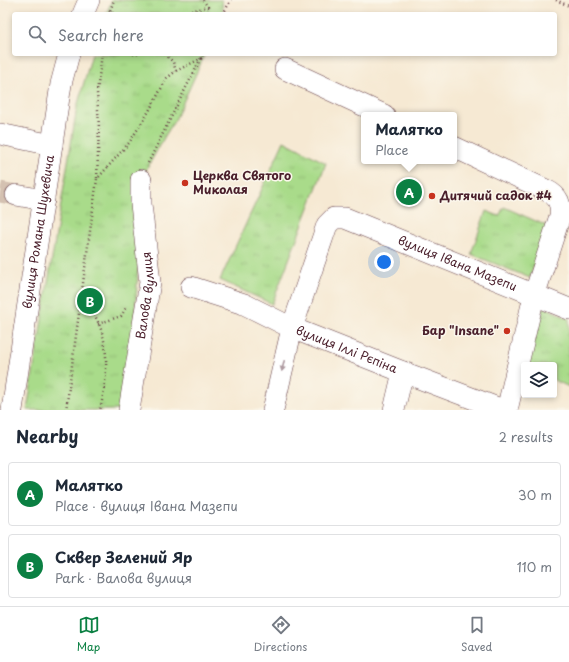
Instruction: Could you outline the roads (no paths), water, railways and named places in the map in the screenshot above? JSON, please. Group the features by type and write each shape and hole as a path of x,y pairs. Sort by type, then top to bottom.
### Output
{"street":[{"path":"84,12 89,0"},
{"name":"вулиця Романа Шухевича","path":"12,410 61,84 68,56"},
{"path":"285,69 378,112"},
{"path":"0,134 52,145"},
{"path":"457,148 548,190 553,193 559,201 560,206 560,216 534,296 506,410"},
{"name":"Валова вулиця","path":"129,410 150,282 141,204 142,180"},
{"path":"16,195 44,200"},
{"name":"вулиця Івана Мазепи","path":"292,328 327,225 334,218 345,218 569,309"},
{"name":"вулиця Іллі Рєпіна","path":"191,286 244,304 292,328 503,410"},
{"path":"273,410 292,328"},
{"path":"394,410 403,372"}],"tunnel":[{"path":"0,192 16,195"}],"place":[{"name":"Церква Святого Миколая","path":"185,183"},
{"name":"Малятко","path":"409,192"},
{"name":"Дитячий садок #4","path":"432,196"},
{"name":"Сквер Зелений Яр","path":"90,301"},
{"name":"Бар \"Insane\"","path":"507,331"}]}
